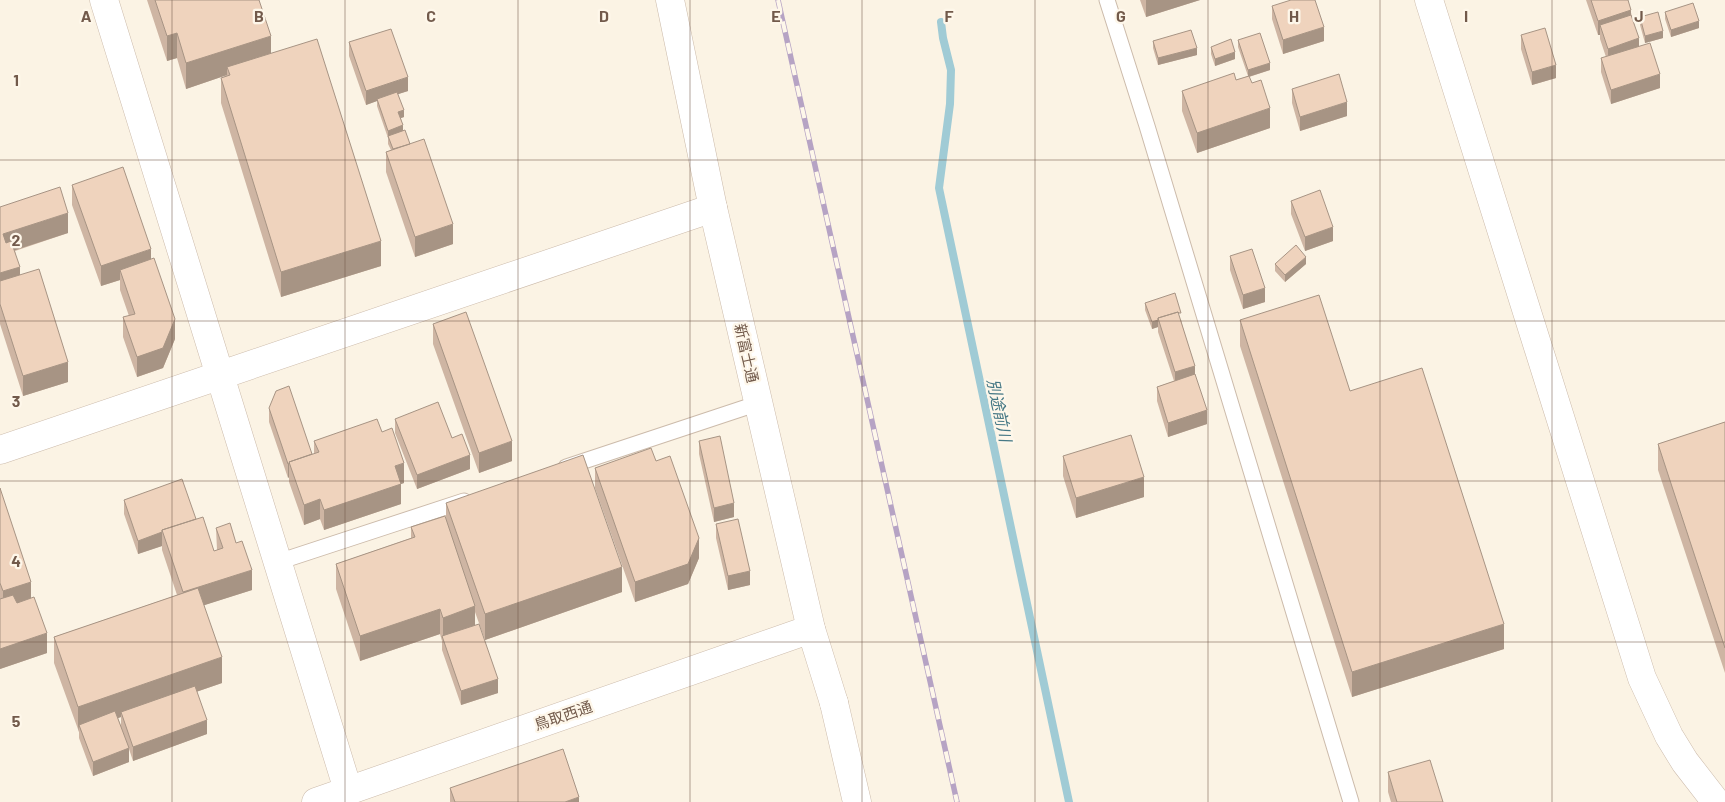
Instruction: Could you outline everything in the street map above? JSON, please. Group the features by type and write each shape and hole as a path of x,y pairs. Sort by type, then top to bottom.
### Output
{"street":[{"path":"104,0 348,790"},
{"name":"新富士通","path":"670,0 713,208 811,629 834,703 857,802"},
{"path":"1429,0 1642,678 1668,736 1685,762 1716,802"},
{"path":"0,450 713,208"},
{"name":"鳥取西通","path":"316,802 811,629"}],"lane":[{"path":"1107,0 1147,126 1351,802"},
{"path":"552,472 759,403"},
{"path":"278,562 476,497"}],"building":[{"path":"155,0 259,0 271,36 186,63 177,33 167,36"},
{"path":"1291,0 1315,0 1324,27 1283,40 1272,6"},
{"path":"1591,0 1628,0 1631,10 1598,21"},
{"path":"1693,3 1699,21 1671,30 1665,12"},
{"path":"1658,12 1663,31 1645,36 1640,17"},
{"path":"1631,15 1639,38 1608,49 1600,25"},
{"path":"1545,28 1556,65 1532,72 1521,35"},
{"path":"391,29 408,77 366,91 349,42"},
{"path":"1191,30 1197,48 1158,58 1153,41"},
{"path":"1260,33 1270,63 1248,70 1238,40"},
{"path":"317,39 381,241 281,272 221,78 230,75 227,67"},
{"path":"1231,39 1235,52 1215,59 1211,47"},
{"path":"1650,43 1660,74 1611,90 1601,58"},
{"path":"1234,73 1236,80 1249,76 1252,83 1261,80 1270,108 1197,133 1182,91"},
{"path":"1339,74 1347,102 1300,117 1292,89"},
{"path":"397,92 404,110 398,112 403,125 388,131 377,99"},
{"path":"405,130 410,144 393,149 388,136"},
{"path":"424,139 453,224 415,237 386,152"},
{"path":"123,167 151,249 101,266 72,185"},
{"path":"60,187 68,213 3,234 6,243 11,241 20,267 0,273 0,207"},
{"path":"1320,190 1333,227 1305,237 1291,201"},
{"path":"1296,245 1306,257 1285,275 1275,264"},
{"path":"1252,249 1265,288 1243,295 1230,256"},
{"path":"154,258 175,319 163,348 137,357 123,317 135,314 120,270"},
{"path":"39,269 68,362 23,376 0,304 0,281"},
{"path":"1175,293 1181,313 1178,312 1158,318 1158,320 1152,322 1145,303"},
{"path":"1319,295 1350,391 1422,368 1504,624 1352,672 1240,320"},
{"path":"466,312 512,441 479,453 433,324"},
{"path":"1178,312 1195,366 1175,372 1158,318"},
{"path":"1195,374 1207,410 1168,423 1157,387"},
{"path":"289,386 312,454 288,464 269,408 276,391"},
{"path":"438,402 452,438 462,434 470,455 417,475 395,419"},
{"path":"377,419 382,432 392,428 404,463 395,466 401,484 324,510 320,499 304,505 289,462 319,452 314,441"},
{"path":"1725,422 1725,648 1658,444"},
{"path":"1131,435 1144,477 1076,498 1063,456"},
{"path":"720,436 734,503 714,508 699,441"},
{"path":"651,448 656,461 670,456 699,538 688,564 635,582 595,468"},
{"path":"583,455 622,567 485,614 446,503"},
{"path":"182,479 196,519 162,530 162,532 138,541 124,500"},
{"path":"0,488 31,582 3,591 0,583"},
{"path":"445,516 475,606 443,618 440,609 360,636 336,564 415,537 411,527"},
{"path":"203,517 214,551 223,548 216,528 230,523 236,543 242,541 252,570 183,592 162,530"},
{"path":"738,519 750,571 728,576 716,524"},
{"path":"198,588 222,657 78,707 54,637"},
{"path":"13,595 17,603 34,597 47,633 0,649 0,599"},
{"path":"479,624 498,679 461,691 442,636"},
{"path":"195,686 207,720 133,747 121,712"},
{"path":"115,711 129,748 93,762 79,725"},
{"path":"563,749 579,797 565,802 455,802 450,788"},
{"path":"1430,760 1443,802 1397,802 1388,772"}],"waterway":[{"name":"別途前川","path":"941,22 951,70 950,104 939,188 1069,802"}],"railway":[{"path":"778,0 957,802"}]}
